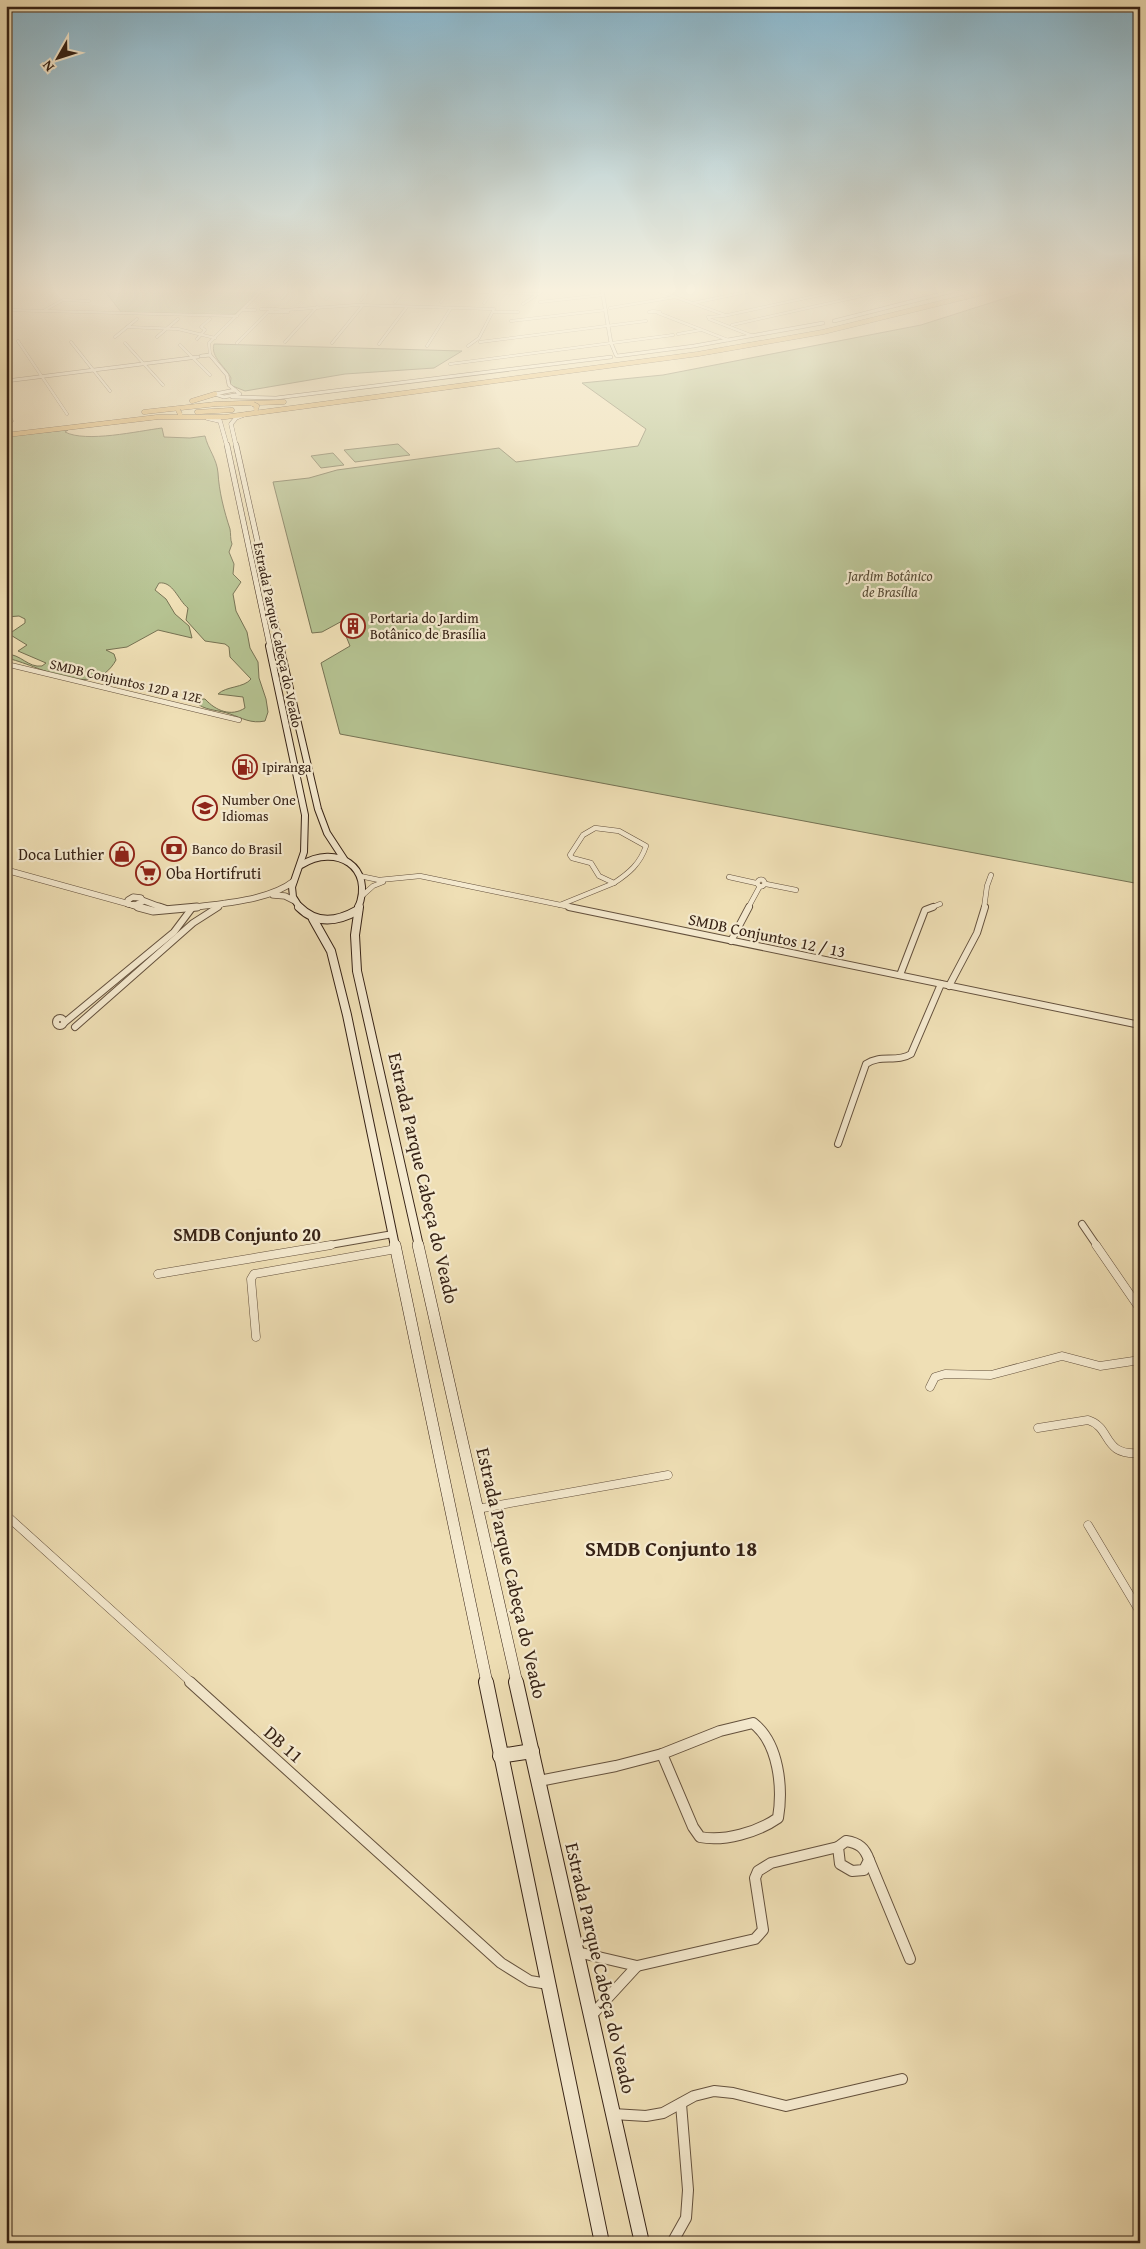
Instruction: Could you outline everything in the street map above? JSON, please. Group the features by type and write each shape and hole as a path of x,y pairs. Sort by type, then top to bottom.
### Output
{"highway":[{"path":"140,412 217,395 220,402 216,404"},
{"path":"243,403 284,402 342,395"},
{"path":"8,429 156,413 304,401 347,395"},
{"path":"6,435 173,413 267,407 383,395"},
{"path":"18,433 158,417 207,418 246,414 387,395"},
{"path":"8,429 216,404 230,399 255,407 246,414"},
{"path":"184,407 179,412 187,417"}],"main road":[{"name":"Estrada Parque Cabeça do Veado","path":"246,414 236,418 231,424 318,809 328,834 344,859"},
{"name":"Estrada Parque Cabeça do Veado","path":"207,418 220,421 222,424 238,496 304,815 306,841 300,865"},
{"path":"238,496 248,495"},
{"path":"313,919 333,921 342,919 358,910 363,895 360,876 344,859 321,856 300,865 292,889 295,901 313,919 324,937 336,967 431,1410 500,1756 602,2243"},
{"name":"Estrada Parque Cabeça do Veado","path":"358,910 354,949 357,971 642,2243"},
{"path":"500,1756 532,1751"}],"street":[{"path":"54,395 67,414"},
{"path":"217,395 230,399 276,398 301,395"},
{"path":"230,399 238,395"},
{"path":"242,395 249,398"},
{"path":"6,411 12,421"},
{"name":"SMDB Conjuntos 12D a 12E","path":"6,664 240,720"},
{"path":"560,905 599,892 614,883 641,860 645,853 646,846 636,837 604,828 591,828 570,855 572,858 591,863 599,876 614,883"},
{"path":"6,870 102,897 139,904 142,900 163,908 179,910"},
{"path":"949,986 980,923 984,907 984,891 991,875"},
{"name":"SMDB Conjuntos 12 / 13","path":"360,876 370,879 389,880 420,876 1140,1025"},
{"path":"729,877 758,884"},
{"name":"SMDB Conjuntos 12 / 13","path":"363,895 373,886 389,880"},
{"path":"266,896 282,890 294,881"},
{"path":"731,941 758,884 762,881 766,884 796,890"},
{"path":"130,903 153,912 179,910 266,896 281,895 295,901"},
{"path":"75,1028 193,923 225,902"},
{"path":"900,975 924,910 940,904"},
{"path":"74,1016 58,1019 55,1022 57,1024 64,1023 74,1016 174,932 192,908"},
{"path":"838,1144 866,1064 873,1059 901,1059 911,1054 941,984"},
{"path":"1082,1224 1140,1308"},
{"path":"158,1274 393,1234"},
{"path":"256,1337 251,1279 254,1274 396,1249"},
{"path":"930,1387 935,1377 945,1374 991,1375 1062,1356 1100,1366 1140,1360"},
{"path":"1038,1428 1089,1420 1098,1424 1105,1438 1114,1448 1124,1453 1140,1453"},
{"path":"477,1509 668,1475"},
{"name":"DB 11","path":"6,1514 501,1963 530,1981 548,1984"},
{"path":"1088,1525 1140,1612"},
{"path":"539,1782 613,1768 662,1754 745,1723 759,1726 768,1739 775,1762 780,1802 778,1818 767,1826 712,1839 700,1837 693,1826 662,1754"},
{"path":"577,1952 638,1966 756,1939 763,1930 755,1886 755,1878 758,1871 771,1864 838,1847 846,1841 857,1842 866,1849 910,1959"},
{"path":"838,1847 836,1858 843,1868 853,1873 864,1870 869,1860"},
{"path":"591,2016 638,1966"},
{"path":"613,2114 653,2115 663,2113 694,2096 714,2092 733,2093 786,2106 902,2079"},
{"path":"672,2243 686,2218 688,2190 681,2104"}],"green space":[{"name":"Jardim Botânico de Brasília","path":"599,395 1140,395 1140,884 340,734 321,663 350,646 346,636 362,626 344,620 322,632 312,633 273,482 309,478 337,470 499,448 516,462 638,446 646,429"},
{"path":"162,428 164,437 190,438 205,436 216,463 219,487 232,544 229,552 234,564 233,574 241,582 233,594 236,611 247,632 250,648 258,662 259,678 268,712 265,721 251,721 199,705 198,699 205,699 214,707 224,711 240,711 245,708 243,697 218,694 221,691 244,684 251,679 230,657 229,647 225,644 205,641 186,620 188,608 172,588 164,583 159,583 155,590 166,599 175,614 189,626 192,638 158,630 127,647 106,650 114,654 116,660 106,672 94,678 64,677 6,658 6,654 16,656 37,666 42,666 46,663 18,651 27,645 9,634 25,623 25,619 19,616 6,617 6,436 68,430 65,432 74,435 99,436"},
{"path":"398,444 410,455 355,462 344,450"},
{"path":"333,453 344,465 321,468 311,456"}],"place":[{"name":"Portaria do Jardim Botânico de Brasília","path":"353,626"},
{"name":"Ipiranga","path":"245,767"},
{"name":"Number One Idiomas","path":"205,808"},
{"name":"Banco do Brasil","path":"174,849"},
{"name":"Doca Luthier","path":"122,854"},
{"name":"Oba Hortifruti","path":"148,873"}],"district":[{"name":"SMDB Conjunto 20","path":"247,1235"},
{"name":"SMDB Conjunto 18","path":"671,1549"}]}
